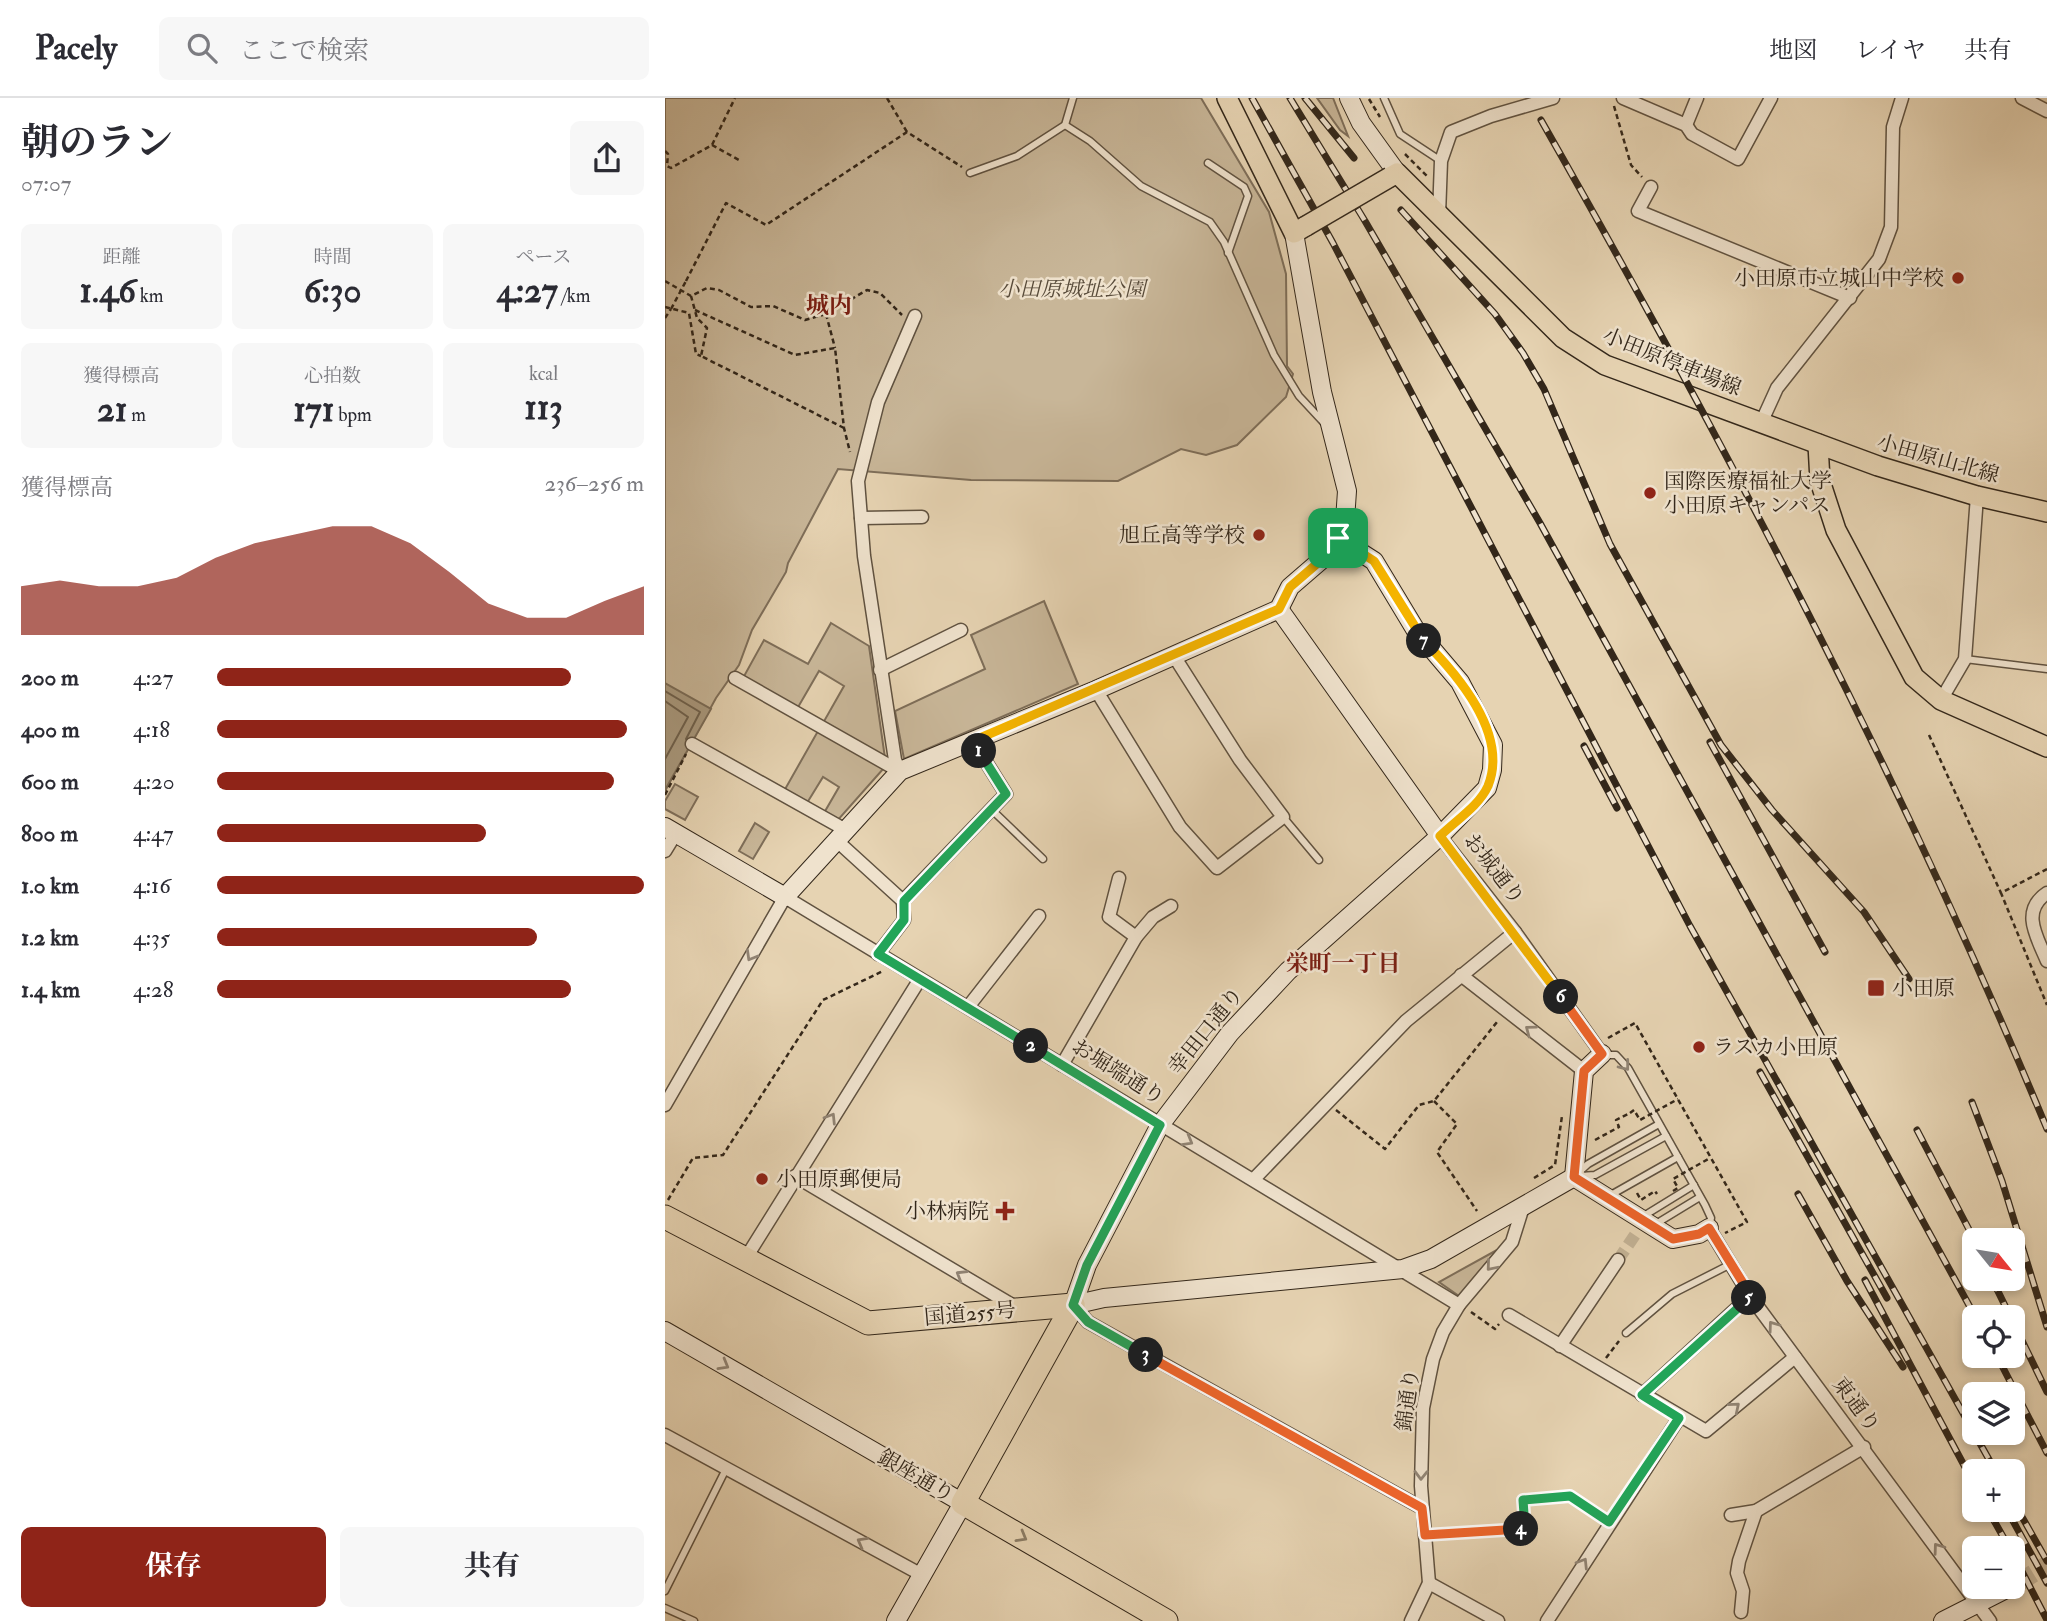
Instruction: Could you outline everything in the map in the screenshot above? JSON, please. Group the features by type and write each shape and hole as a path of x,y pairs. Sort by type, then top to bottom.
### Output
{"highway":[{"name":"国道255号","path":"665,1217 744,1261 867,1323 1073,1305"},
{"path":"963,1503 1073,1305"},
{"name":"銀座通り","path":"963,1503 1166,1621"}],"main road":[{"path":"1227,98 1300,230 1393,175"},
{"name":"小田原停車場線","path":"1393,175 1439,215 1563,338 1605,365 1818,444"},
{"path":"1818,444 1820,481 1836,530 1914,677 1941,700 2047,747"},
{"name":"小田原山北線","path":"1818,444 1977,496 2046,509"}],"street":[{"path":"1349,98 1393,175"},
{"path":"1439,215 1441,161 1451,132 1491,116 1553,98"},
{"path":"1623,98 1686,125 1692,134 1738,159 1771,98"},
{"path":"1686,125 1697,98"},
{"path":"1762,421 1777,388 1879,259 1891,227 1893,127 1902,98"},
{"path":"2022,98 2047,111"},
{"path":"1491,116 1497,101"},
{"path":"1651,187 1638,211 1850,298"},
{"path":"665,1105 785,897 900,771 1096,690 1279,609 1290,587 1334,549 1345,520 1347,491 1331,430 1302,289 1300,230"},
{"path":"900,771 895,760 880,670 858,481 878,402 913,321"},
{"path":"1941,700 1965,659 1977,496"},
{"path":"861,518 922,517"},
{"name":"幸田口通り","path":"1073,1305 1087,1265 1160,1125 1230,1033 1288,971 1440,836 1487,788 1492,771 1493,745 1460,682 1415,629 1374,561 1338,538"},
{"name":"お城通り","path":"1279,609 1440,836 1603,1047"},
{"path":"880,670 961,630"},
{"path":"1096,690 1180,827 1217,869 1283,817 1240,760 1174,656"},
{"path":"735,678 900,771"},
{"path":"878,954 904,920 904,901 1006,794 973,741"},
{"path":"692,744 840,834 904,901"},
{"path":"665,851 670,830"},
{"name":"お堀端通り","path":"670,830 1463,1307"},
{"path":"1119,878 1109,917 1136,937"},
{"path":"2047,893 2032,908 2031,921 2047,961"},
{"path":"1062,1065 1136,937 1153,917 1171,906"},
{"path":"968,1007 1039,916"},
{"path":"1254,1180 1406,1021 1515,932"},
{"path":"1461,975 1584,1071"},
{"path":"744,1261 920,979"},
{"path":"1574,1177 1584,1071 1603,1047"},
{"path":"795,1176 1019,1310"},
{"path":"1574,1177 1673,1239 1716,1231"},
{"path":"1422,1508 1088,1322 1073,1305 1104,1298 1403,1269 1431,1259 1574,1177"},
{"name":"錦通り","path":"1429,1583 1422,1508 1423,1408 1440,1341 1512,1242 1523,1207"},
{"name":"東通り","path":"1716,1231 1731,1264 1751,1296 1864,1447 1974,1613 1990,1621"},
{"path":"1560,1346 1618,1260"},
{"path":"1642,1395 1751,1296"},
{"path":"1509,1315 1706,1432 1795,1357"},
{"name":"銀座通り","path":"665,1331 963,1503"},
{"path":"1548,1621 1609,1522 1679,1418"},
{"path":"665,1436 922,1575"},
{"path":"1731,1516 1756,1511 1864,1447"},
{"path":"896,1621 963,1503"},
{"path":"1739,1616 1743,1591 1737,1573 1756,1511"},
{"path":"1411,1621 1429,1583 1498,1621"},
{"path":"1739,1616 1751,1594"},
{"path":"1943,1621 1974,1613 1994,1599"}],"lane":[{"path":"970,173 1017,156 1065,125 1073,98"},
{"path":"1384,98 1400,134 1441,161"},
{"path":"1065,125 1090,141 1141,186 1210,222 1228,253 1274,355 1299,396 1331,430"},
{"path":"1208,163 1244,187 1248,196 1228,253"},
{"path":"1965,659 2047,669"},
{"path":"991,809 1043,859"},
{"path":"1283,817 1319,860"},
{"path":"1603,1047 1623,1061 1694,1185 1716,1231"},
{"path":"1574,1177 1588,1164 1660,1124"},
{"path":"1574,1177 1595,1175 1666,1136"},
{"path":"1606,1198 1678,1157"},
{"path":"1646,1223 1694,1185"},
{"path":"1646,1223 1700,1197"},
{"path":"1626,1333 1672,1294 1731,1264"},
{"path":"665,1591 726,1469"},
{"path":"665,1608 694,1621"}],"path":[{"path":"665,151 668,154 667,166 671,168 712,145 735,98"},
{"path":"887,98 907,132 970,173"},
{"path":"1614,98 1614,112 1631,165 1651,187"},
{"path":"665,318 726,203 766,225 907,132"},
{"path":"712,145 739,160"},
{"path":"665,281 691,296"},
{"path":"691,296 707,288 719,290 751,307 773,306 805,320 826,314 867,290 880,293 913,321"},
{"path":"691,296 692,308 707,328 701,356"},
{"path":"665,307 689,313 696,354 844,428"},
{"path":"692,308 795,355 835,348"},
{"path":"826,314 835,348 844,428 858,481"},
{"path":"1929,735 2001,893"},
{"path":"665,795 692,744"},
{"path":"665,1206 692,1158 723,1155 823,1000 896,964"},
{"path":"1327,1102 1385,1149 1419,1105 1434,1101 1506,1011"},
{"path":"1603,1047 1635,1023 1747,1222 1716,1231"},
{"path":"1604,1135 1619,1126 1616,1120 1634,1110 1640,1120 1678,1099"},
{"path":"1434,1101 1457,1124 1437,1152 1477,1211"},
{"path":"1534,1178 1555,1165 1563,1113"},
{"path":"1673,1191 1678,1188 1673,1179 1710,1158"},
{"path":"1641,1200 1655,1191"},
{"path":"1463,1307 1495,1329 1509,1315"},
{"path":"1598,1369 1626,1333"},
{"path":"1425,1535 1525,1528 1523,1500 1570,1496 1609,1522"}],"green space":[{"name":"小田原城址公園","path":"665,98 1201,98 1269,212 1286,274 1287,366 1293,374 1286,397 1237,445 1206,455 1181,449 1118,481 971,480 838,469 788,563 786,572 752,630 739,665 716,698 665,791"},
{"path":"1317,98 1333,98 1348,136 1340,130"},
{"path":"1044,601 1078,684 904,759 895,711 985,669 971,635"},
{"path":"831,623 869,646 885,758 823,723 844,686 819,671 797,709 743,678 764,640 808,664"},
{"path":"818,731 884,768 837,821 824,813 839,787 823,777 807,803 784,791"},
{"path":"675,784 698,797 685,820 665,809 665,801"},
{"path":"755,823 769,832 753,859 739,851"},
{"path":"1497,1250 1459,1296 1439,1282"}],"water":[{"path":"665,683 711,709 665,790"}],"tunnel":[{"path":"1618,1260 1637,1232"},
{"path":"2025,1579 2047,1565"}],"railway":[{"path":"1252,98 1333,243 1690,926 1989,1459"},
{"path":"1290,98 1365,221 1540,523 1969,1305"},
{"path":"1305,98 1354,158"},
{"path":"1541,120 1678,367 1810,617 1933,871 1992,999 2047,1129"},
{"path":"1401,210 1495,314 1523,353 1544,389 1610,544 1721,745 1772,810 1864,912 1909,979"},
{"path":"1710,742 1825,952"},
{"path":"1584,746 1617,808"},
{"path":"1760,1072 1887,1298"},
{"path":"1972,1102 2002,1181 2047,1327"},
{"path":"1917,1130 1968,1228"},
{"path":"1798,1194 1847,1281 1903,1367"},
{"path":"1865,1280 1962,1462"},
{"path":"1998,1292 2005,1305"},
{"path":"2025,1347 2047,1392"},
{"path":"2003,1368 2047,1453"},
{"path":"1995,1522 2003,1536"},
{"path":"2014,1522 2047,1583"},
{"path":"2025,1522 2047,1561"},
{"path":"2025,1577 2047,1620"}],"place":[{"name":"小田原市立城山中学校","path":"1958,278"},
{"name":"国際医療福祉大学 小田原キャンパス","path":"1650,493"},
{"name":"旭丘高等学校","path":"1259,535"},
{"name":"小田原","path":"1876,988"},
{"name":"ラスカ小田原","path":"1699,1047"},
{"name":"小田原郵便局","path":"762,1179"},
{"name":"小林病院","path":"1005,1211"}],"district":[{"name":"城内","path":"829,305"},
{"name":"栄町一丁目","path":"1343,963"}],"route":[{"path":"1338,538 1374,561 1415,629 1460,682 1485,724 1493,745 1492,771 1487,788 1473,806 1440,836 1515,932 1602,1054 1584,1071 1574,1177 1673,1239 1699,1234 1709,1228 1751,1296 1642,1395 1679,1418 1609,1522 1570,1496 1523,1500 1525,1528 1425,1535 1422,1508 1394,1495 1088,1322 1073,1305 1087,1265 1160,1125 878,954 904,920 904,901 1006,794 973,741 1279,609 1290,587 1334,549 1338,538"}]}
